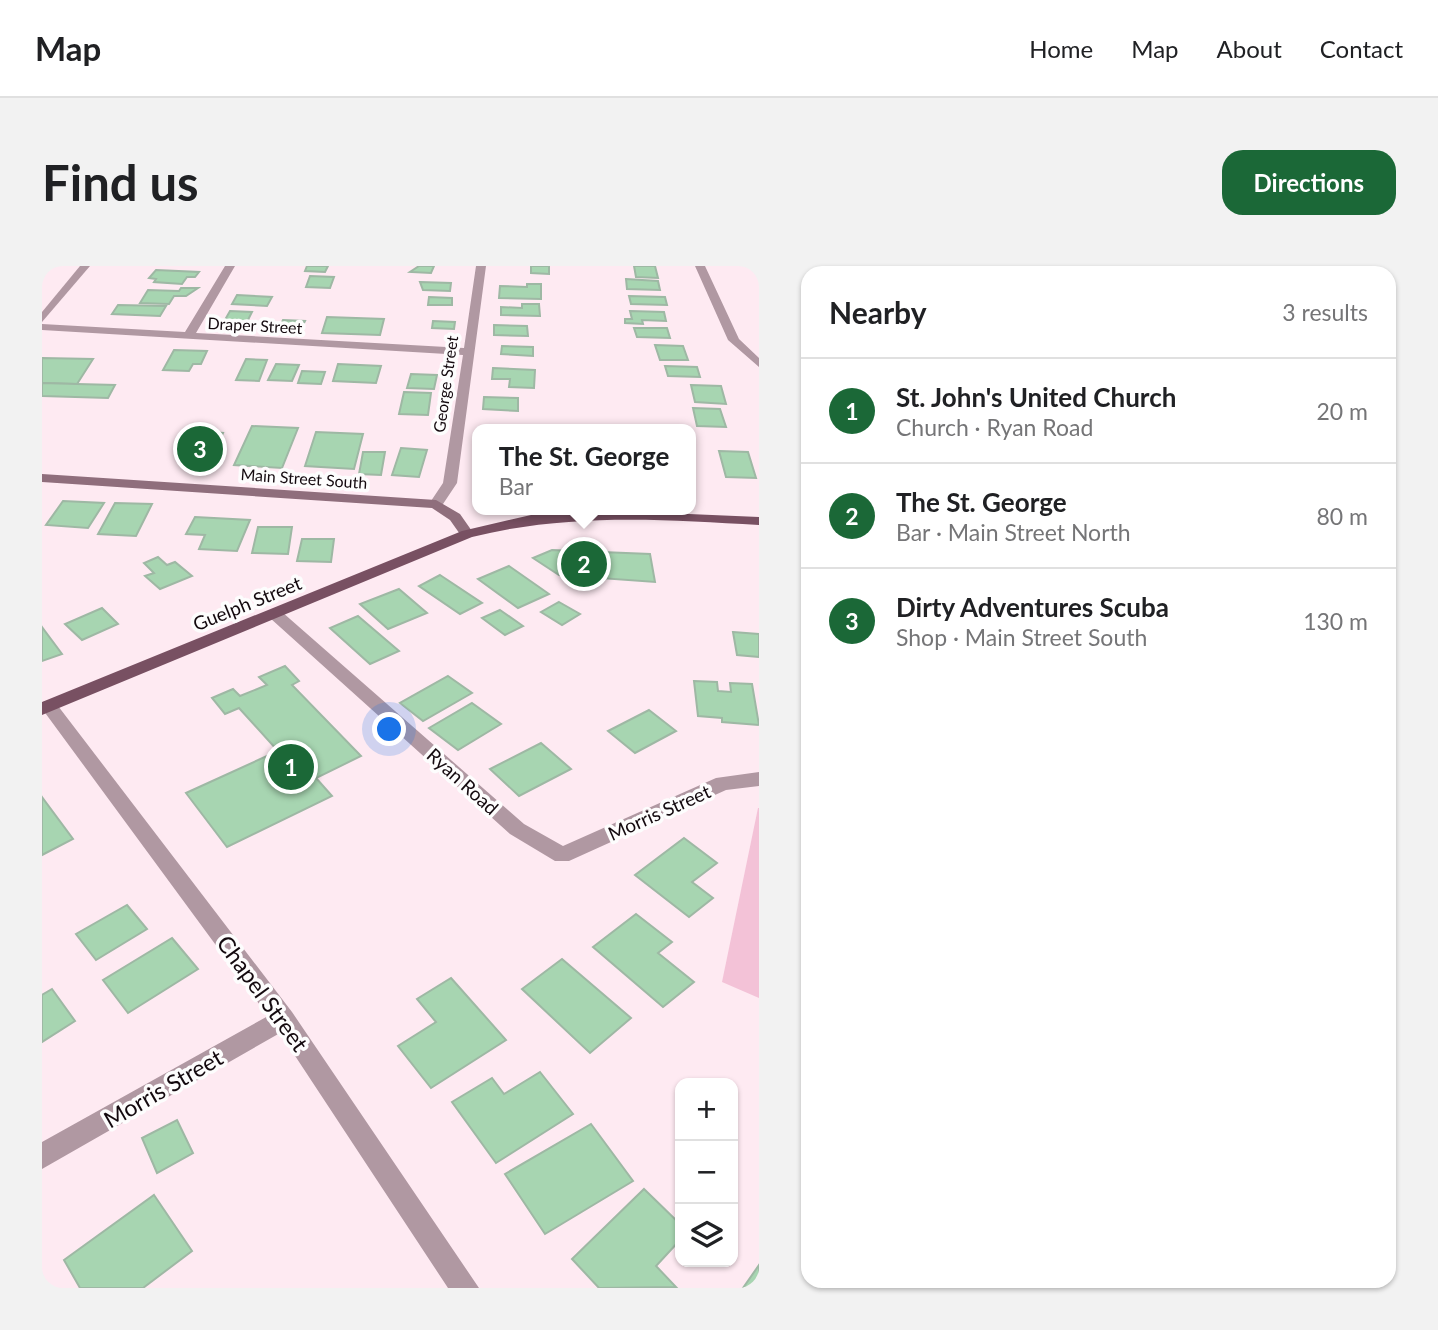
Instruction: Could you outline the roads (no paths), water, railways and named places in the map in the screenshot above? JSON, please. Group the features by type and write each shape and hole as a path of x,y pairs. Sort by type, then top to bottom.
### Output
{"main road":[{"name":"Main Street South","path":"42,478 436,504"},
{"path":"436,504 455,517 467,534"},
{"name":"Guelph Street","path":"46,708 467,534 539,519 586,515"},
{"name":"Guelph Street","path":"664,515 759,521"}],"street":[{"path":"42,318 85,266"},
{"path":"188,337 230,266"},
{"name":"George Street","path":"436,504 450,483 481,266"},
{"path":"699,266 734,340 759,364"},
{"name":"Draper Street","path":"42,327 467,352"},
{"name":"Ryan Road","path":"276,615 517,829 562,855"},
{"name":"Chapel Street","path":"46,708 284,1019 465,1288"},
{"name":"Morris Street","path":"562,855 723,783 759,779"},
{"name":"Morris Street","path":"42,1156 284,1019"}],"place":[{"name":"Dirty Adventures Scuba","path":"200,449"},
{"name":"The St. George","path":"584,564"},
{"name":"St. John's United Church","path":"291,767"}]}
